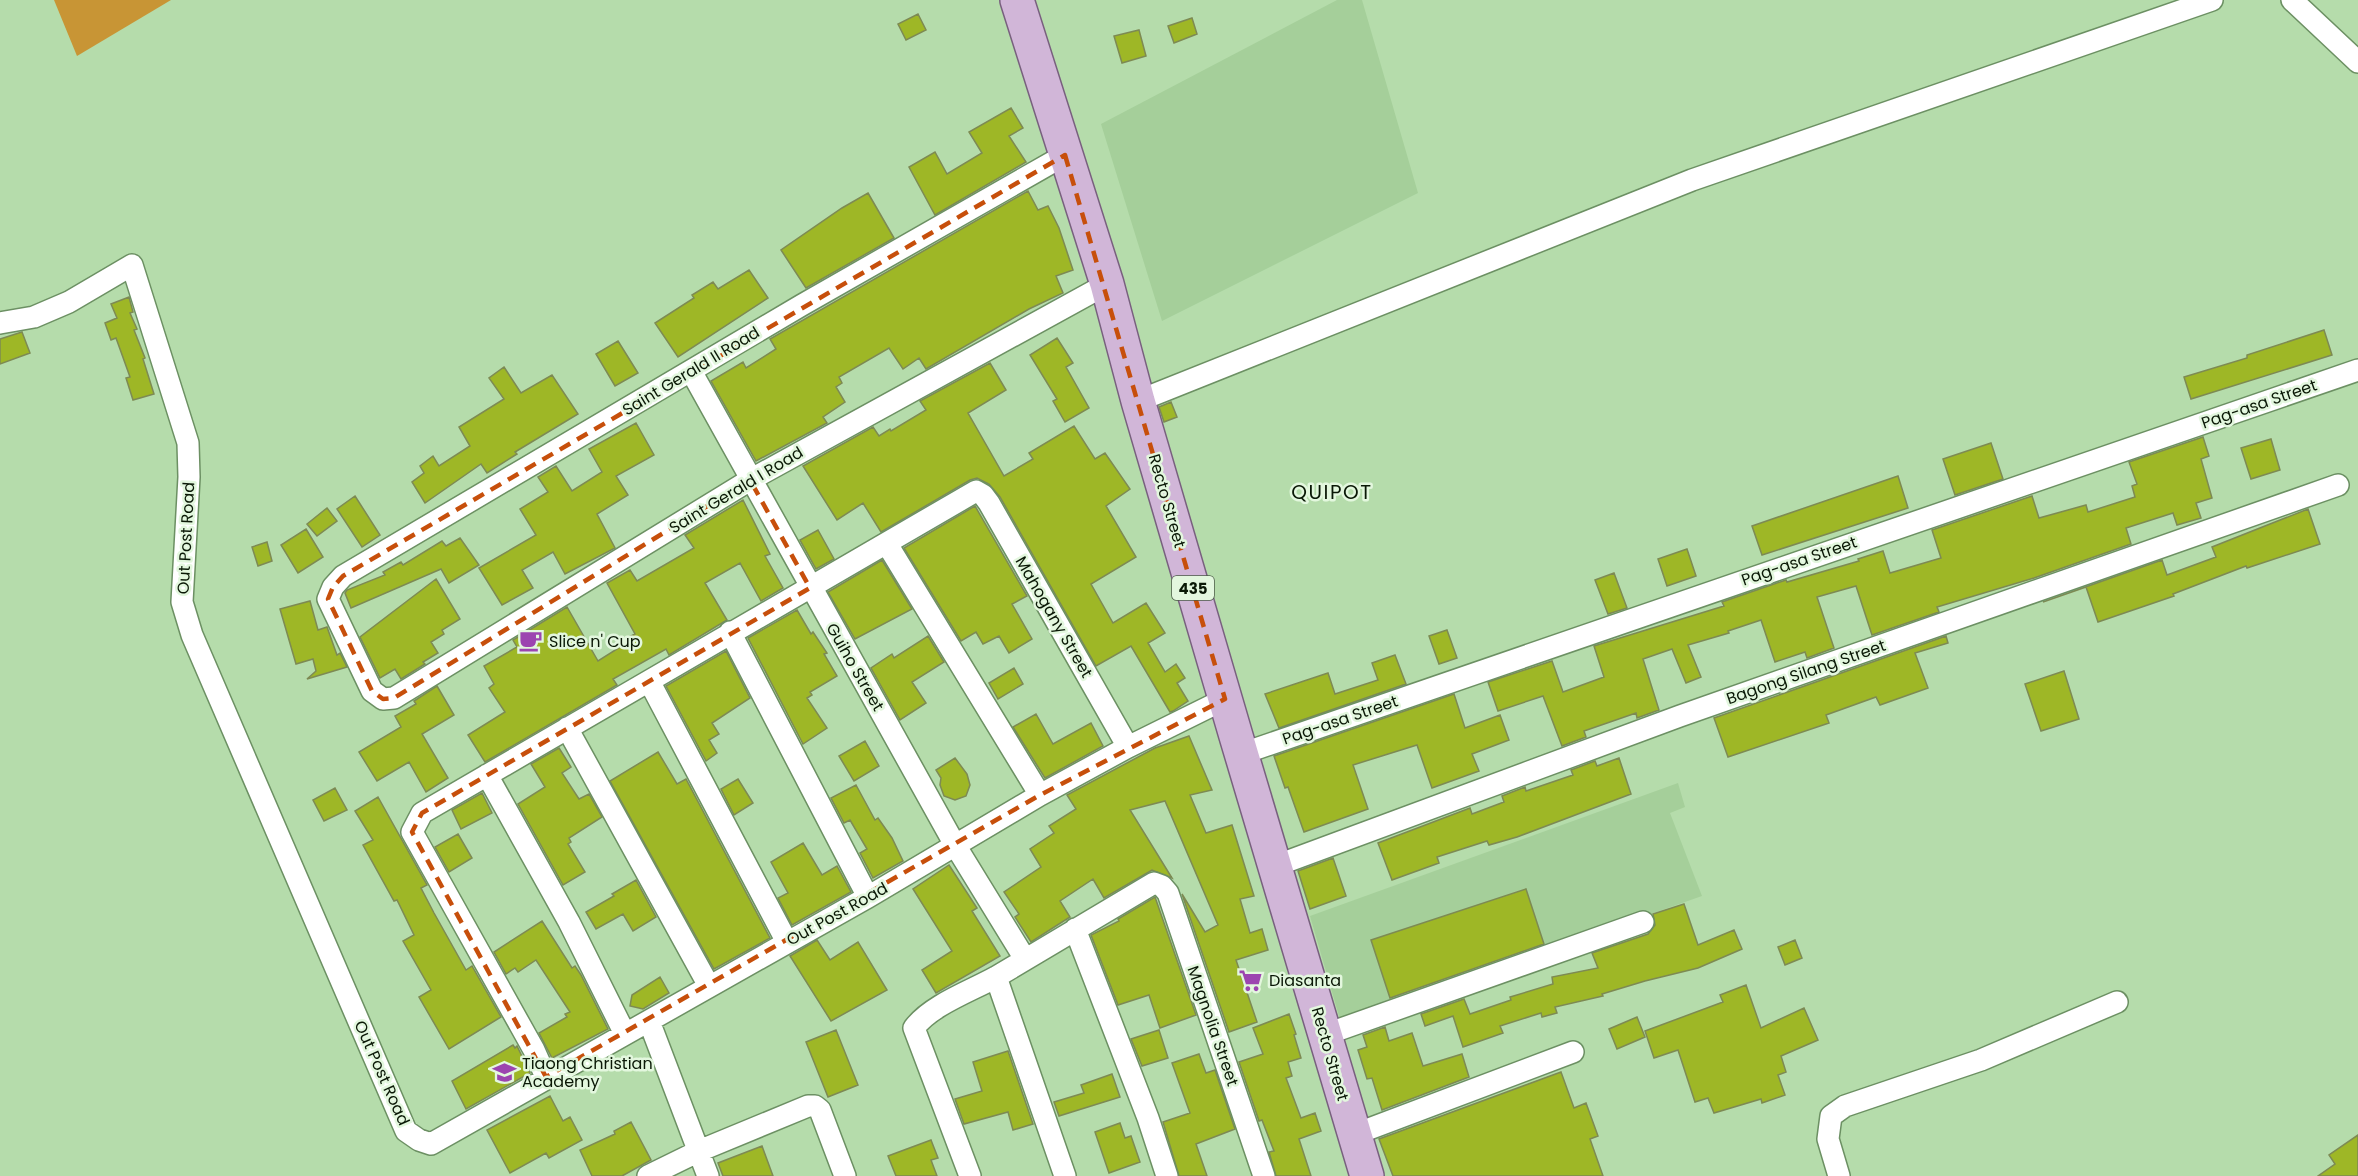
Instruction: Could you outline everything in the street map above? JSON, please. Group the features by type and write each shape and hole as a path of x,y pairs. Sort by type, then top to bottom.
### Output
{"main road":[{"name":"Recto Street","path":"1017,0 1107,284 1138,401 1353,1135 1367,1176"}],"street":[{"path":"1138,401 1692,180 2212,0"},
{"path":"2292,0 2358,62"},
{"name":"Saint Gerald II Road","path":"372,691 328,598 333,587 343,576 1065,155"},
{"name":"Out Post Road","path":"0,323 34,317 69,302 132,265 188,443 189,477 182,602 192,635 406,1131 419,1140 431,1144 868,897 1040,795 1128,747 1225,699"},
{"name":"Saint Gerald I Road","path":"372,691 383,699 394,699 750,480 1107,284"},
{"name":"Pag-asa Street","path":"1241,754 2358,370"},
{"name":"Guiho Street","path":"691,371 955,845 1025,959"},
{"name":"Bagong Silang Street","path":"1275,866 1680,716 2338,485"},
{"name":"Mahogany Street","path":"886,544 976,491 983,495 1128,747"},
{"path":"546,1077 534,1050 412,832 422,813 730,632 886,544 1040,795"},
{"path":"730,632 868,897"},
{"path":"649,681 787,942"},
{"path":"567,728 709,986"},
{"path":"487,775 569,922 626,1034"},
{"name":"Magnolia Street","path":"1075,929 1154,883 1162,886 1168,893 1264,1176"},
{"path":"1324,1035 1643,922"},
{"path":"970,1176 914,1028 921,1019 933,1011 996,977 1075,929 1148,1119 1167,1176"},
{"path":"996,977 1065,1176"},
{"path":"1839,1176 1828,1139 1831,1116 1845,1106 1981,1060 2117,1002"},
{"path":"649,1021 708,1176"},
{"path":"1353,1135 1573,1052"},
{"path":"648,1176 699,1151 808,1106 815,1106 820,1110 846,1176"}],"highlighted area":[{"path":"1065,155 1225,699 1040,795 546,1077 412,832 422,813 810,588 750,480 394,698 383,699 372,691 328,599 333,587 343,576"}],"shaded area":[{"path":"54,0 171,0 77,56"},
{"path":"1337,0 1362,0 1418,193 1162,321 1101,124"},
{"path":"1678,783 1685,807 1670,813 1702,896 1341,1023 1310,916"}],"building":[{"path":"918,14 926,30 906,40 898,24"},
{"path":"1192,18 1197,34 1174,43 1168,26"},
{"path":"1139,30 1146,56 1122,63 1114,36"},
{"path":"1011,108 1023,128 1009,136 1026,162 935,215 909,167 935,152 947,174 982,153 969,132"},
{"path":"1028,191 1038,210 1048,206 1059,228 1073,270 1056,276 1063,293 1029,309 926,369 919,358 903,369 889,348 839,377 842,383 836,387 845,402 823,417 827,423 756,461 711,381 743,362 746,368 776,349 770,339"},
{"path":"868,193 894,238 806,288 781,250"},
{"path":"749,270 768,298 678,357 655,323 694,298 692,295 713,282 718,289"},
{"path":"129,297 133,312 130,313 137,329 134,330 145,358 143,359 154,394 133,400 126,378 130,377 116,338 111,340 105,323 117,318 111,304"},
{"path":"2324,330 2332,355 2191,399 2184,377 2247,358 2247,355"},
{"path":"22,332 30,353 0,364 0,339"},
{"path":"1057,338 1073,363 1066,367 1089,408 1065,422 1053,401 1057,399 1030,355"},
{"path":"618,341 638,373 615,386 596,354"},
{"path":"990,363 1006,390 968,413 1004,476 1033,459 1029,453 1074,426 1095,459 1105,453 1130,489 1106,506 1136,557 1091,584 1113,623 1146,603 1165,633 1148,643 1165,672 1176,664 1185,678 1177,683 1188,701 1173,711 1170,712 1131,646 1096,666 1000,497 989,484 977,478 970,480 881,532 863,503 837,520 803,466 873,427 879,436 890,429 891,431 926,410 920,401"},
{"path":"504,367 521,393 552,375 578,414 515,452 517,454 487,473 481,464 425,503 412,482 424,473 420,466 433,456 439,466 470,446 459,427 504,399 489,378"},
{"path":"1171,402 1177,417 1164,422 1159,407"},
{"path":"636,423 654,455 616,476 628,495 597,514 615,548 565,574 553,552 522,570 533,588 502,605 479,568 536,535 520,509 548,492 538,477 556,466 572,491 602,472 589,449"},
{"path":"2203,437 2209,456 2201,459 2212,498 2196,503 2201,518 2177,525 2173,513 2126,528 2131,544 2034,578 1937,607 1939,612 1872,635 1856,586 1817,597 1834,648 1807,658 1805,652 1775,662 1761,620 1728,631 1729,633 1688,645 1701,677 1686,683 1672,649 1643,659 1659,710 1637,718 1636,713 1584,731 1586,737 1562,746 1543,696 1498,711 1488,682 1552,661 1563,692 1604,677 1594,646 1724,606 1722,602 1786,580 1787,582 1859,561 1858,559 1883,551 1890,573 1941,558 1932,530 2032,496 2039,518 2086,505 2088,512 2135,497 2132,486 2137,484 2129,462"},
{"path":"2271,439 2280,470 2251,479 2241,448"},
{"path":"1991,443 2003,479 1955,495 1943,459"},
{"path":"1898,476 1908,508 1762,555 1752,526"},
{"path":"355,496 380,535 362,547 337,509"},
{"path":"743,500 770,554 765,556 783,588 761,601 740,563 705,583 727,620 669,655 666,649 613,679 617,685 485,762 468,735 505,712 489,688 494,684 484,666 517,647 513,640 567,607 598,661 625,644 623,640 635,634 607,583 630,570 637,581 694,548 685,535"},
{"path":"975,506 1027,596 1012,604 1032,639 1009,653 999,636 983,644 976,632 961,641 904,548"},
{"path":"327,508 337,521 317,536 307,524"},
{"path":"2308,509 2320,544 2247,568 2246,566 2173,594 2174,596 2098,622 2086,587 2043,602 2162,560 2167,575 2216,557 2212,547"},
{"path":"306,529 323,557 298,573 281,545"},
{"path":"818,530 834,559 816,569 800,540"},
{"path":"460,538 479,565 449,583 441,569 351,608 345,593 347,590 385,575 383,572 401,562 403,565 442,541 446,546"},
{"path":"267,542 272,561 258,566 252,547"},
{"path":"1687,549 1696,576 1667,586 1658,559"},
{"path":"882,560 912,609 855,639 828,592"},
{"path":"1614,573 1627,608 1608,614 1595,580"},
{"path":"436,579 460,619 442,630 444,634 431,642 438,653 423,662 425,664 401,679 395,669 380,678 360,637"},
{"path":"310,601 318,630 327,627 337,655 340,653 347,667 307,679 316,671 313,659 296,664 280,609"},
{"path":"797,610 811,634 813,632 827,653 824,654 837,676 810,692 812,695 807,698 827,728 803,744 748,638"},
{"path":"1447,630 1457,658 1439,664 1429,636"},
{"path":"928,636 944,662 912,682 926,703 900,720 871,668 892,654 894,658"},
{"path":"1946,636 1948,643 1915,653 1928,688 1880,705 1876,697 1826,715 1829,723 1728,757 1714,718"},
{"path":"726,651 750,698 712,723 719,734 709,740 717,753 706,761 666,686"},
{"path":"1395,655 1406,684 1279,728 1265,694 1328,673 1335,694 1378,680 1372,663"},
{"path":"1014,668 1023,684 998,699 989,683"},
{"path":"2064,671 2079,719 2041,731 2025,684"},
{"path":"437,686 454,715 422,734 448,778 426,792 409,762 377,781 359,752 401,727 395,716 416,704 414,701"},
{"path":"1454,694 1465,728 1500,715 1509,740 1472,754 1479,771 1432,788 1417,745 1353,765 1368,809 1304,832 1274,756"},
{"path":"1036,714 1053,744 1091,723 1103,746 1045,778 1013,727"},
{"path":"1189,736 1212,790 1190,795 1206,833 1232,825 1254,896 1240,899 1250,933 1262,929 1268,950 1236,960 1257,1022 1229,1032 1182,894 1205,932 1218,925 1165,801 1130,810 1172,878 1152,870 1104,898 1093,879 1060,901 1070,917 1031,942 1015,917 1019,914 1004,892 1041,867 1030,849 1054,833 1049,826 1076,809 1067,795 1155,748"},
{"path":"865,741 879,766 854,781 839,756"},
{"path":"559,748 571,767 562,773 579,799 589,794 602,817 569,838 571,842 568,844 585,872 563,885 518,804 545,787 531,764"},
{"path":"658,752 677,784 686,779 770,938 714,969 610,781"},
{"path":"955,758 967,774 970,785 966,796 955,800 944,796 940,785 941,778 936,770"},
{"path":"1619,758 1631,794 1517,837 1489,845 1487,841 1437,857 1439,863 1392,880 1378,843 1470,808 1472,814 1504,802 1502,796 1525,787 1526,791 1573,775 1571,770 1595,761 1597,766"},
{"path":"738,779 753,803 734,815 721,789"},
{"path":"856,785 875,820 878,818 892,838 903,861 873,878 860,853 867,849 850,820 844,823 831,798"},
{"path":"335,788 347,810 324,821 313,800"},
{"path":"482,793 492,813 461,829 452,810"},
{"path":"378,797 427,885 421,888 434,913 466,970 472,966 501,1017 449,1049 419,997 431,990 403,941 414,935 397,900 394,901 363,845 373,840 355,811"},
{"path":"458,834 472,858 449,872 435,847"},
{"path":"803,843 822,875 837,866 851,892 792,925 778,898 788,893 771,862"},
{"path":"1333,858 1346,896 1310,909 1298,871"},
{"path":"949,865 977,908 972,911 1000,956 936,993 922,970 952,951 913,889"},
{"path":"636,880 656,917 633,931 623,914 596,929 586,912"},
{"path":"1526,889 1544,944 1390,998 1371,940"},
{"path":"1155,897 1196,1015 1160,1028 1149,995 1118,1005 1091,935 1119,921 1118,919"},
{"path":"1684,904 1698,945 1734,930 1742,949 1698,968 1645,981 1602,994 1603,996 1555,1007 1557,1013 1542,1017 1541,1013 1500,1026 1503,1033 1463,1047 1453,1016 1425,1026 1421,1014 1464,999 1470,1014 1511,1000 1510,997 1553,984 1552,977 1598,968 1592,953 1648,934 1655,925 1653,914"},
{"path":"542,921 572,968 575,966 581,975 608,1029 552,1058 539,1033 567,1017 565,1014 570,1012 536,960 518,972 515,968 506,974 494,952"},
{"path":"817,940 830,960 858,942 887,990 831,1021 790,956"},
{"path":"1795,940 1802,958 1785,965 1778,947"},
{"path":"660,977 669,993 643,1009 630,1006 632,995"},
{"path":"1746,985 1761,1028 1804,1008 1818,1040 1781,1056 1786,1072 1778,1075 1785,1095 1762,1103 1761,1099 1714,1113 1708,1098 1695,1102 1678,1050 1654,1058 1645,1031 1723,1002 1720,995"},
{"path":"1289,1014 1301,1058 1288,1062 1292,1076 1286,1078 1301,1118 1315,1113 1321,1131 1299,1139 1311,1176 1276,1176 1269,1152 1274,1151 1262,1120 1259,1121 1239,1062 1263,1054 1253,1028"},
{"path":"1637,1017 1645,1037 1617,1049 1609,1029"},
{"path":"1385,1027 1389,1041 1412,1033 1423,1066 1462,1054 1469,1077 1382,1110 1372,1078 1367,1079 1358,1050 1367,1047 1363,1035"},
{"path":"836,1030 858,1085 828,1097 806,1042"},
{"path":"1159,1030 1168,1058 1142,1066 1131,1039"},
{"path":"513,1045 515,1048 517,1046 530,1073 466,1109 452,1081"},
{"path":"1008,1051 1033,1124 1013,1130 1008,1112 964,1124 955,1099 982,1091 973,1062"},
{"path":"1199,1054 1206,1073 1215,1070 1235,1129 1196,1144 1207,1176 1179,1176 1163,1122 1190,1113 1172,1063"},
{"path":"1561,1072 1574,1108 1586,1103 1598,1136 1590,1139 1603,1176 1393,1176 1379,1139"},
{"path":"1112,1074 1120,1097 1059,1116 1054,1102 1084,1093 1081,1085"},
{"path":"550,1096 563,1121 570,1117 582,1140 549,1158 546,1153 510,1173 487,1130"},
{"path":"631,1122 651,1160 622,1176 592,1176 580,1150 615,1134 614,1131"},
{"path":"1120,1123 1125,1138 1131,1136 1140,1162 1109,1173 1095,1132"},
{"path":"2358,1135 2358,1176 2318,1176 2335,1164 2329,1155"},
{"path":"931,1140 938,1158 931,1160 937,1176 896,1176 888,1156"},
{"path":"762,1146 773,1176 723,1176 718,1163"}],"place":[{"name":"Slice n' Cup","path":"531,641"},
{"name":"Diasanta","path":"1251,980"},
{"name":"Tiaong Christian Academy","path":"504,1072"}],"district":[{"name":"QUIPOT","path":"1332,492"}]}
